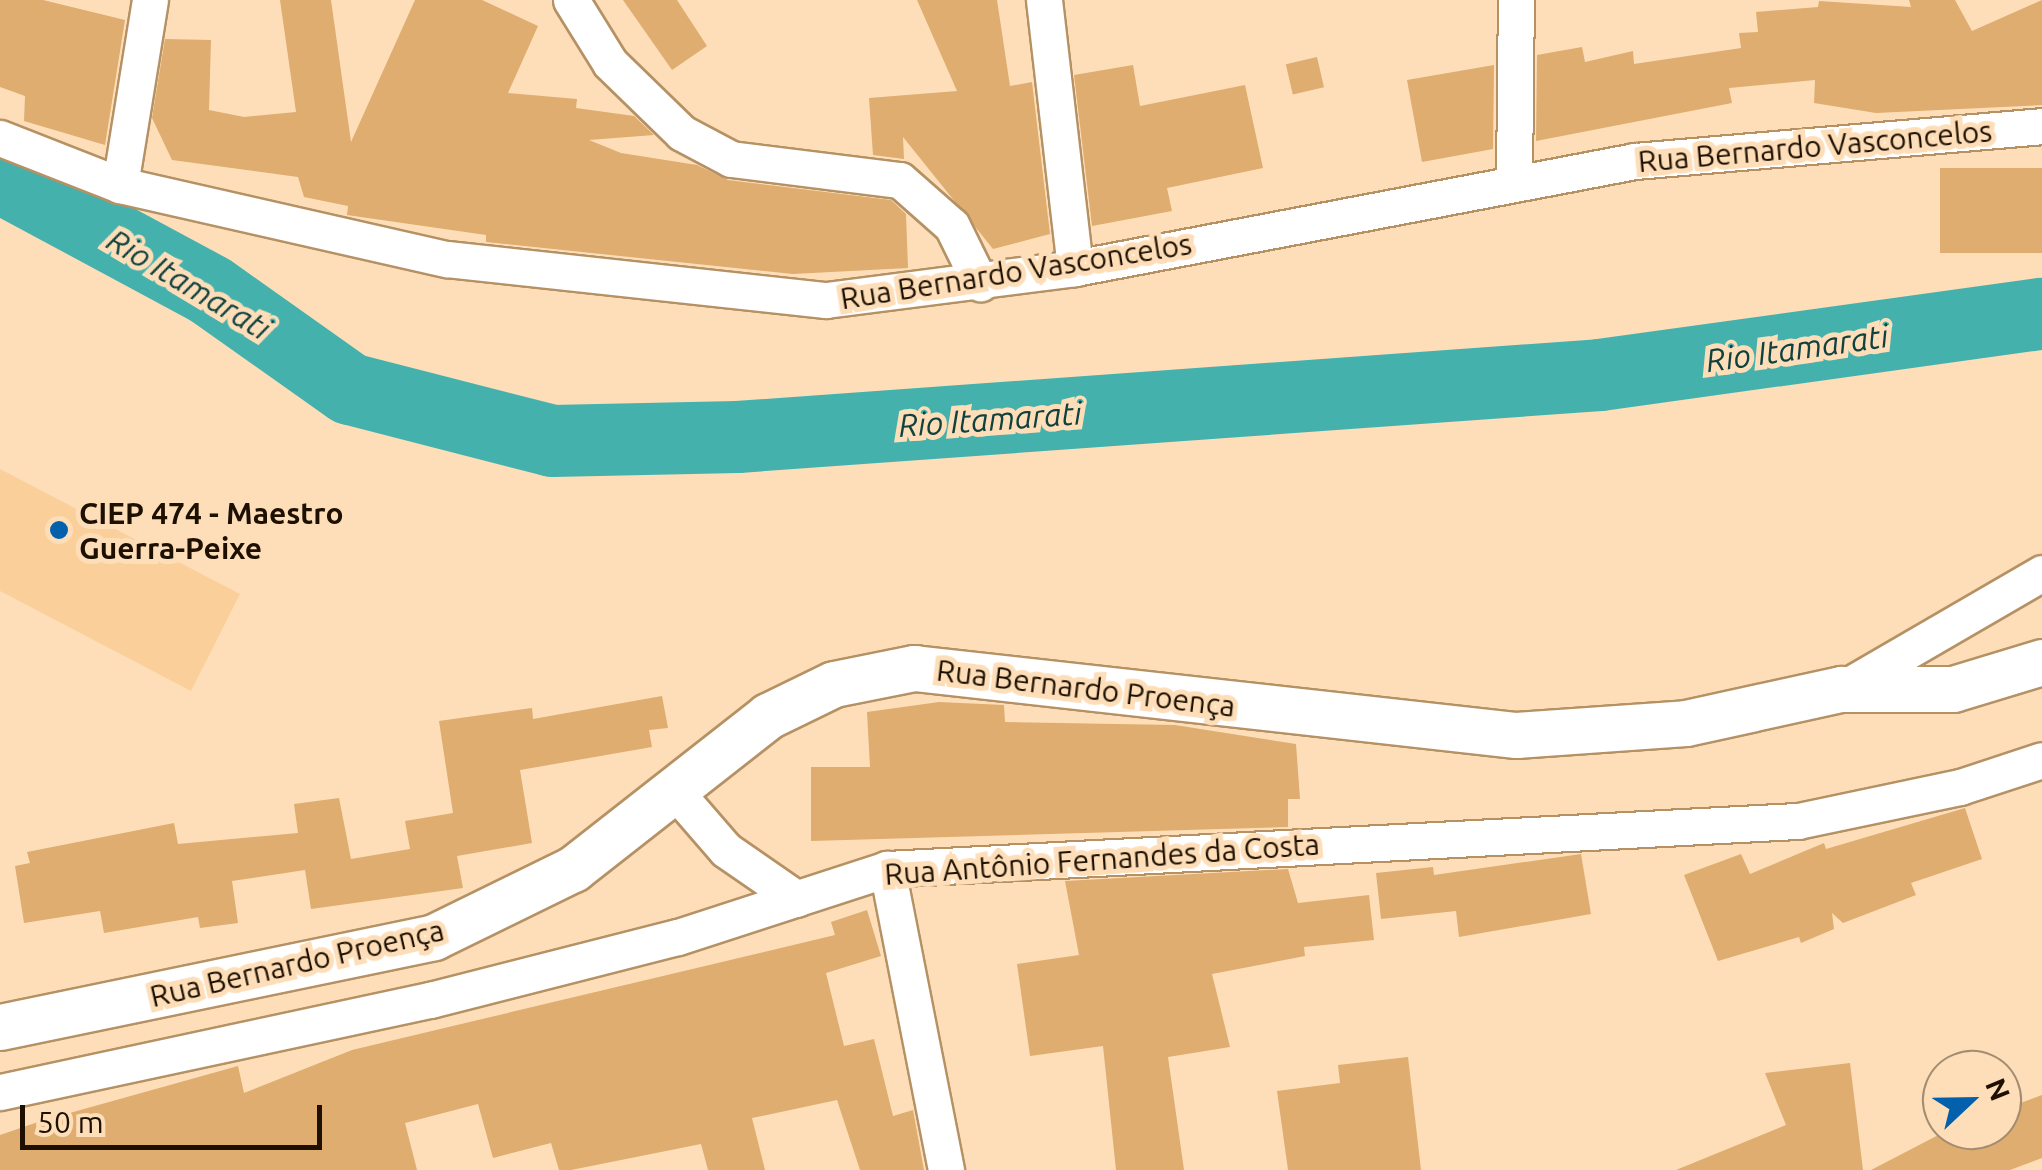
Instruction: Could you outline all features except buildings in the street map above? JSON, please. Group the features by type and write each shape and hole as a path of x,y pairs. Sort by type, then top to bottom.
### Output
{"street":[{"path":"120,185 150,0"},
{"path":"571,0 622,77 682,132 732,159 900,180 952,226 980,283"},
{"path":"1044,0 1075,268"},
{"path":"1514,181 1516,0"},
{"name":"Rua Bernardo Vasconcelos","path":"0,138 120,185 446,259 721,295 826,300 1075,268 1514,181 1748,148 2042,126"},
{"path":"1841,689 2042,573"},
{"name":"Rua Bernardo Proença","path":"0,1026 434,937 573,869 768,716 834,684 914,668 1516,735 1668,725 1841,689 1953,689 2042,662"},
{"name":"Rua Antônio Fernandes da Costa","path":"0,1092 430,1000 797,899 887,870 1798,821 1960,787 2042,760"},
{"path":"674,790 726,850 797,899"},
{"path":"887,870 946,1170"}],"shaded area":[{"name":"CIEP 474 - Maestro Guerra-Peixe","path":"0,469 240,594 191,691 0,591"}],"waterway":[{"name":"Rio Itamarati","path":"0,177 210,290 350,389 552,441 738,437 1600,375 2042,314"}],"place":[{"name":"CIEP 474 - Maestro Guerra-Peixe","path":"59,530"}]}
